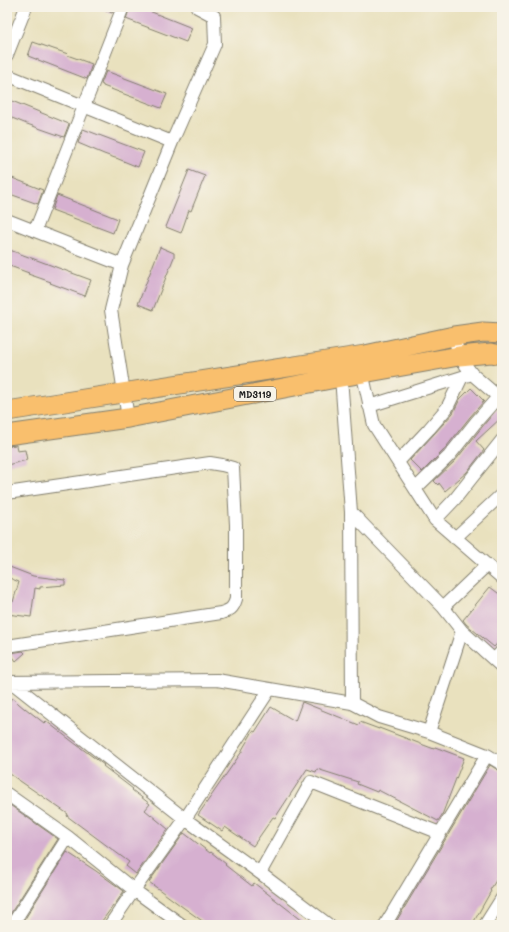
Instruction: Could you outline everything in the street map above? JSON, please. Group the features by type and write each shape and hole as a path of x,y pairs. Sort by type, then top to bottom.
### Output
{"main road":[{"name":"MD3119","path":"7,435 128,418 342,377 360,365 454,336 483,332 502,333"},
{"name":"MD3119","path":"7,411 124,393 360,365 491,353 502,354"}],"street":[{"path":"7,55 26,7"},
{"path":"34,231 123,7"},
{"path":"128,418 111,310 122,265 172,142 215,44 214,16 197,7"},
{"path":"7,76 172,142"},
{"path":"7,220 122,265"},
{"path":"415,489 449,456 476,422 500,398 467,376 459,356 454,336"},
{"path":"360,365 374,425 435,520 502,578"},
{"path":"370,406 467,376"},
{"path":"398,462 447,408 467,376"},
{"path":"342,377 351,512 352,703"},
{"path":"435,520 455,499 502,440"},
{"path":"7,493 210,463 233,468 236,525 236,599 234,606 230,610 221,613 7,646"},
{"path":"456,538 502,494"},
{"path":"351,512 443,607 462,631 499,659"},
{"path":"443,607 487,565"},
{"path":"429,732 462,631"},
{"path":"9,682 217,680 352,703 379,717 429,732 487,756 502,764"},
{"path":"9,682 185,819 260,872 329,925"},
{"path":"110,925 185,819 270,689"},
{"path":"385,925 487,756"},
{"path":"260,872 311,782 440,833"},
{"path":"7,794 68,837 134,890 182,925"},
{"path":"12,925 68,837"},
{"path":"485,925 502,898"}],"building":[{"path":"99,7 115,7 112,13"},
{"path":"130,7 139,7 192,28 186,42 126,19"},
{"path":"33,42 92,64 87,79 28,56"},
{"path":"106,71 167,94 161,108 103,86 101,84"},
{"path":"7,99 69,124 64,137 7,116"},
{"path":"83,129 144,152 138,167 78,143"},
{"path":"189,170 205,176 191,211 189,210 181,233 166,227"},
{"path":"7,176 43,190 38,204 7,193"},
{"path":"57,195 118,219 113,233 52,210"},
{"path":"160,247 174,253 174,257 153,310 138,304"},
{"path":"7,249 91,280 85,296 7,265"},
{"path":"471,388 484,401 443,451 422,472 410,460 453,413 460,399"},
{"path":"497,409 502,414 502,417 476,441 484,450 467,472 445,491 439,483 438,485 434,481 455,461"},
{"path":"16,445 17,451 25,450 27,460 7,465 7,446"},
{"path":"7,566 33,576 65,580 65,585 40,587 40,589 35,588 31,617 7,614 7,600 13,602 19,582 7,577"},
{"path":"490,587 502,596 502,638 494,647 463,620"},
{"path":"23,651 25,653 16,661 10,653"},
{"path":"12,698 44,723 46,721 133,789 132,790 150,804 145,810 168,829 136,874 126,866 129,862 67,816 68,814 7,772 7,704"},
{"path":"302,702 359,725 360,722 434,749 435,747 464,758 442,815 438,821 378,790 377,792 357,784 358,782 317,769 316,772 307,769 275,818 273,817 253,846 225,827 222,831 198,815 243,750 253,731 255,732 271,707 295,721"},
{"path":"490,765 502,771 502,871 490,890 491,891 472,925 394,925"},
{"path":"7,803 58,839 7,919"},
{"path":"184,833 210,853 211,852 252,886 254,883 308,925 208,925 184,908 149,882"},
{"path":"67,852 124,891 99,925 21,925"}]}
